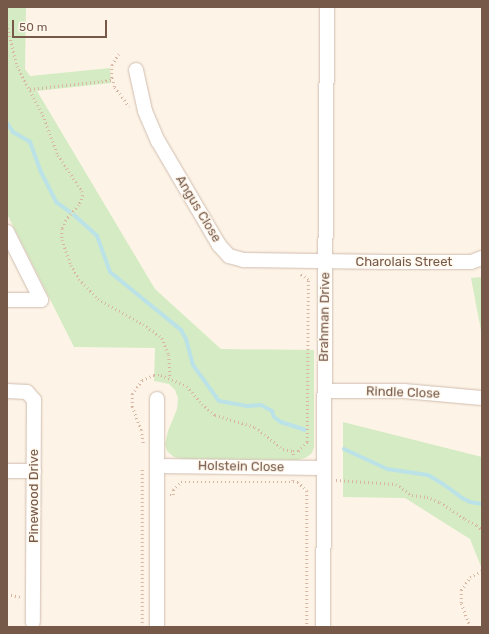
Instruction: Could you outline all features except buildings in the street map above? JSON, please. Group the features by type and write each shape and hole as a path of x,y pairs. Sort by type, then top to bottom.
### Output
{"street":[{"name":"Brahman Drive","path":"323,627 327,7"},
{"name":"Angus Close","path":"136,70 145,111 158,141 219,245 226,254 236,259 244,260 326,261"},
{"path":"7,232 41,300 7,300"},
{"name":"Charolais Street","path":"326,261 467,262 477,261 482,258"},
{"name":"Pinewood Drive","path":"7,391 27,392 33,399 33,622"},
{"name":"Rindle Close","path":"325,391 404,391 482,398"},
{"path":"157,627 158,399"},
{"name":"Holstein Close","path":"158,466 294,468 324,473"},
{"path":"7,471 34,471"}],"path":[{"path":"7,24 17,66 30,89 58,154 82,191 82,200 66,220 62,229 62,240 76,274 98,299 143,324 162,338 169,355 170,377 187,386 202,404 215,415 255,427 283,450 293,451"},
{"path":"30,89 112,80"},
{"path":"307,424 307,442"},
{"path":"142,466 142,627"},
{"path":"293,482 294,468"},
{"path":"324,473 396,484 412,495 427,497 440,502 465,519 477,524 482,524"},
{"path":"142,494 173,495 173,490 181,482 298,482 307,491 306,627"},
{"path":"477,524 482,530"},
{"path":"470,627 461,603 461,590 470,577 482,571"}],"green space":[{"path":"7,7 26,7 25,69 30,76 110,68 111,83 37,91 155,289 221,349 314,350 314,447 312,453 307,457 298,460 183,459 174,457 167,451 165,444 168,431 177,409 178,398 175,390 169,384 154,381 155,348 74,347 7,214"},
{"path":"482,277 482,336 471,278"},
{"path":"343,422 482,457 482,569 470,539 405,498 343,497"}],"waterway":[{"path":"7,123 13,132 30,142 41,172 56,202 70,212"},
{"path":"74,215 97,236 110,272 181,330 186,339 193,365 219,401 247,406 261,405 272,411 274,417 281,422 305,430"},
{"path":"344,449 387,469 428,475 462,498 470,502 482,504"}]}
